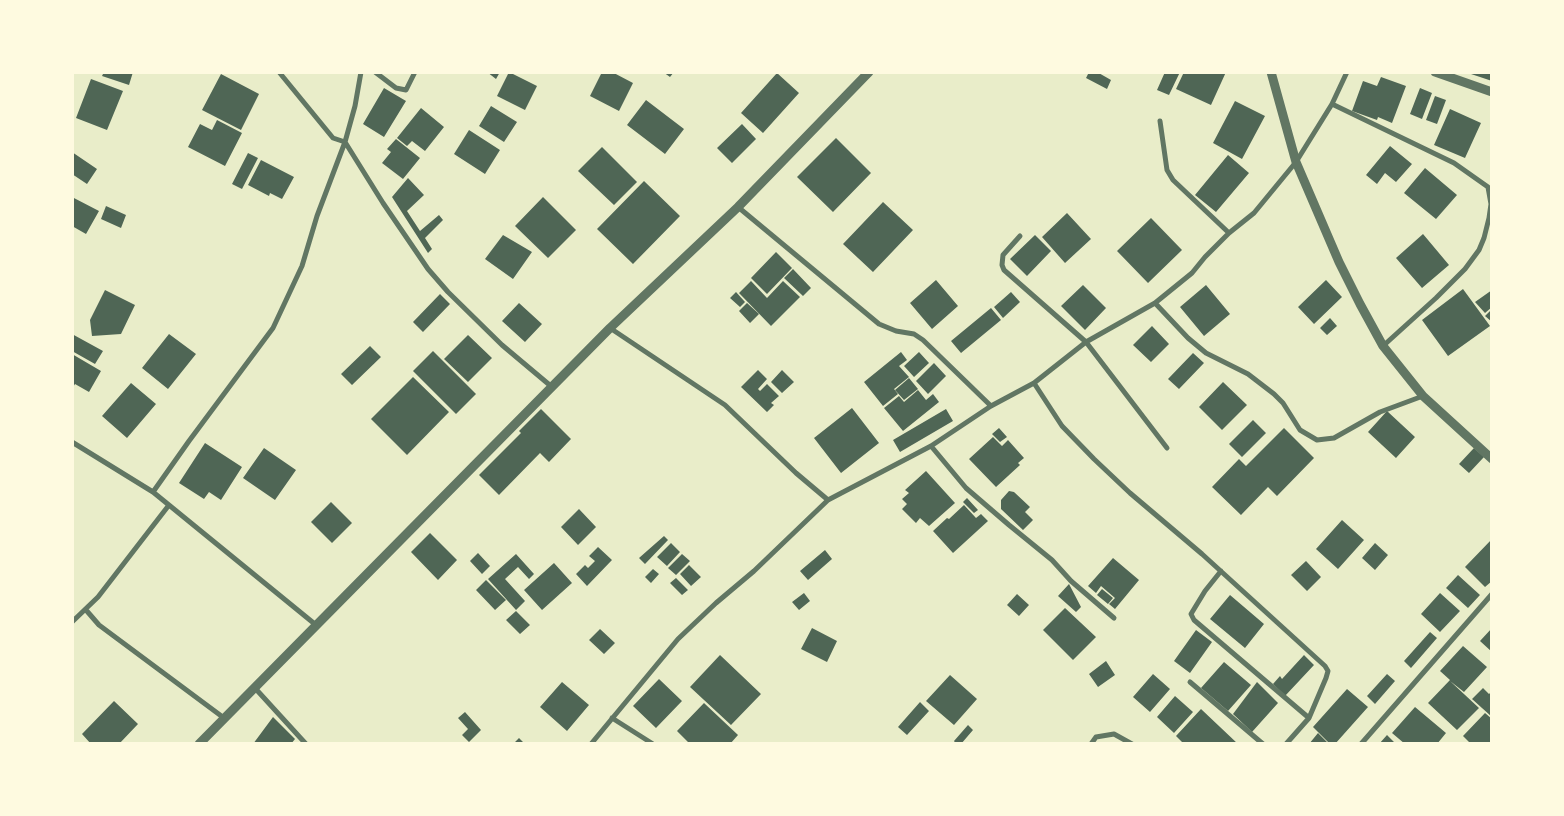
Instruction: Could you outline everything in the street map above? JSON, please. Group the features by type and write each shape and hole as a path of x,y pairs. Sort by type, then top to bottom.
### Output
{"street":[{"path":"279,72 333,138 345,142 383,203 428,269 448,292 502,345 552,387"},
{"path":"153,492 188,441 273,328 302,266 317,216 345,142 362,72"},
{"path":"375,72 396,88 406,90 415,72"},
{"path":"199,744 610,328 738,207 869,72"},
{"path":"1271,72 1296,162 1339,262 1383,346 1423,396 1492,459"},
{"path":"591,744 678,639 754,572 828,500 932,446 991,406 1034,383 1086,342 1155,303 1192,273 1228,233 1254,214 1296,162 1332,104 1348,72"},
{"path":"1435,72 1492,92"},
{"path":"1332,104 1454,163 1488,187 1491,204 1489,218 1484,238 1478,250 1465,269 1383,346"},
{"path":"1160,121 1167,170 1173,180 1228,233"},
{"path":"738,207 879,324 896,331 914,334 923,340 991,406"},
{"path":"1020,236 1003,255 1002,265 1004,270 1086,342 1167,448"},
{"path":"1155,303 1188,338 1206,353 1248,374 1274,394 1283,403 1300,430 1317,440 1334,438 1380,412 1423,396"},
{"path":"610,328 725,404 828,500"},
{"path":"1034,383 1062,426 1078,444 1130,493 1325,666 1328,671 1326,678 1309,718 1286,744"},
{"path":"72,442 153,492 316,625"},
{"path":"932,446 966,488 1008,526 1052,560 1071,581 1114,618"},
{"path":"72,622 98,598 151,527 170,505"},
{"path":"1221,572 1205,591 1191,614 1194,620 1309,718"},
{"path":"1361,744 1492,594"},
{"path":"86,610 99,625 224,718"},
{"path":"1190,682 1263,744"},
{"path":"254,687 306,744"},
{"path":"612,718 653,744"},
{"path":"1091,744 1096,737 1114,734 1132,744"}],"building":[{"path":"104,72 133,72 129,85 102,76"},
{"path":"487,72 500,72 496,79"},
{"path":"509,72 537,86 525,110 497,96"},
{"path":"602,72 612,72 633,83 619,111 590,96"},
{"path":"663,72 674,72 670,77"},
{"path":"1089,72 1097,72 1111,80 1107,89 1086,78"},
{"path":"1165,72 1180,72 1169,95 1157,90"},
{"path":"1184,72 1226,72 1211,105 1176,89"},
{"path":"1492,72 1492,81 1468,73"},
{"path":"777,73 799,93 763,133 741,113"},
{"path":"221,74 259,94 241,130 202,110"},
{"path":"1381,77 1406,86 1392,123 1378,117 1377,120 1352,111 1363,81 1377,86"},
{"path":"91,79 123,91 107,130 76,118"},
{"path":"384,88 406,101 384,137 363,124"},
{"path":"1420,88 1432,93 1422,119 1410,114"},
{"path":"1435,96 1446,100 1437,124 1426,120"},
{"path":"646,100 684,129 665,154 627,125"},
{"path":"1235,101 1265,116 1242,159 1213,143"},
{"path":"491,106 517,122 504,142 479,126"},
{"path":"421,108 444,127 425,151 412,141 407,146 397,138"},
{"path":"1450,109 1481,123 1465,158 1434,145"},
{"path":"217,120 242,133 225,166 188,147 200,124 212,130"},
{"path":"742,124 756,139 732,163 717,148"},
{"path":"469,130 500,150 485,174 454,154"},
{"path":"836,138 871,173 833,212 797,177"},
{"path":"396,139 420,158 403,179 382,163 391,152 387,149"},
{"path":"1390,146 1412,164 1396,182 1385,173 1377,184 1366,175"},
{"path":"602,147 637,182 614,205 578,171"},
{"path":"72,152 97,169 87,184 72,174"},
{"path":"248,153 258,158 242,189 232,184"},
{"path":"1228,155 1249,173 1216,212 1195,195"},
{"path":"261,160 294,177 282,199 270,193 269,196 248,185"},
{"path":"1425,168 1457,195 1436,219 1404,193"},
{"path":"408,178 424,195 407,211 420,231 439,215 443,220 425,238 432,249 428,253 392,197"},
{"path":"644,181 680,216 633,264 597,229"},
{"path":"72,197 99,211 86,234 72,226"},
{"path":"543,197 576,230 548,258 515,226"},
{"path":"883,202 913,230 873,272 843,244"},
{"path":"106,206 126,215 121,228 101,219"},
{"path":"1067,213 1091,239 1065,263 1042,237"},
{"path":"1151,218 1182,250 1148,283 1117,251"},
{"path":"1423,234 1449,265 1422,288 1396,258"},
{"path":"503,235 532,252 513,279 485,259"},
{"path":"1035,235 1051,251 1027,276 1010,259"},
{"path":"776,252 792,268 767,294 751,278"},
{"path":"793,269 811,288 803,296 784,278"},
{"path":"936,280 958,306 932,329 910,303"},
{"path":"1326,280 1342,297 1314,324 1298,307"},
{"path":"751,281 767,298 783,281 800,297 771,326 739,293"},
{"path":"1083,285 1106,308 1085,330 1061,306"},
{"path":"1206,285 1230,314 1204,336 1180,307"},
{"path":"1463,289 1490,326 1448,356 1422,320"},
{"path":"105,290 135,305 121,334 92,336 90,320"},
{"path":"1492,290 1492,307 1485,313 1475,302"},
{"path":"736,292 745,302 740,307 730,298"},
{"path":"1011,292 1020,302 1003,318 994,307"},
{"path":"440,294 450,304 423,332 413,322"},
{"path":"519,303 542,324 525,342 502,321"},
{"path":"747,303 759,314 750,323 739,311"},
{"path":"991,308 1001,320 961,353 951,341"},
{"path":"1492,309 1492,322 1485,316"},
{"path":"1330,318 1337,326 1327,335 1320,328"},
{"path":"1152,326 1169,344 1151,362 1133,345"},
{"path":"72,334 103,351 95,364 72,351"},
{"path":"169,334 196,354 168,389 142,368"},
{"path":"468,335 492,358 468,382 444,359"},
{"path":"370,346 381,357 352,385 341,374"},
{"path":"433,351 476,394 456,414 413,371"},
{"path":"901,352 907,360 899,366 909,377 894,389 898,394 883,406 864,382"},
{"path":"919,352 929,363 914,377 904,366"},
{"path":"1193,353 1204,363 1179,389 1168,379"},
{"path":"72,354 101,371 89,392 75,384 72,389"},
{"path":"934,363 946,376 928,394 916,381"},
{"path":"758,370 767,379 758,389 760,391 767,384 779,396 771,403 774,405 767,412 741,387"},
{"path":"782,370 794,382 782,393 771,382"},
{"path":"413,377 449,412 407,455 371,419"},
{"path":"909,378 918,389 904,400 895,390"},
{"path":"1223,382 1247,405 1222,430 1199,407"},
{"path":"131,383 156,404 127,438 102,416"},
{"path":"918,390 926,400 933,394 939,402 903,431 884,408 899,396 904,402"},
{"path":"852,408 879,443 841,473 814,438"},
{"path":"541,409 571,439 549,462 540,453 499,495 479,475 521,433 519,431"},
{"path":"946,409 953,421 900,452 893,440"},
{"path":"1387,411 1415,437 1396,458 1368,432"},
{"path":"1253,420 1266,433 1242,457 1229,444"},
{"path":"999,428 1007,437 1000,442 992,434"},
{"path":"1284,428 1314,458 1277,496 1268,487 1241,515 1212,487 1239,459 1246,466"},
{"path":"993,437 1002,446 1008,440 1024,458 1018,463 1020,465 996,487 969,459"},
{"path":"205,443 242,467 221,500 209,492 204,499 179,483"},
{"path":"264,448 296,470 275,500 243,478"},
{"path":"1474,448 1484,457 1469,473 1459,464"},
{"path":"926,471 955,503 929,526 920,518 916,523 902,509 907,504 902,499 909,493 905,490"},
{"path":"1009,491 1014,492 1030,507 1025,512 1033,520 1023,530 1001,509 1001,500"},
{"path":"967,498 978,510 974,513 963,502"},
{"path":"331,502 352,523 332,543 311,522"},
{"path":"964,505 976,518 981,514 988,521 953,553 933,531"},
{"path":"579,509 596,527 578,545 561,527"},
{"path":"1342,520 1364,540 1338,569 1316,549"},
{"path":"430,533 457,560 438,580 411,552"},
{"path":"664,536 668,540 645,564 639,558"},
{"path":"1492,539 1492,581 1485,587 1465,567"},
{"path":"671,543 680,552 667,566 657,557"},
{"path":"1375,543 1388,555 1375,570 1362,558"},
{"path":"598,547 612,560 587,586 576,574 585,565 588,568 595,561 589,556"},
{"path":"825,550 832,559 808,580 800,571"},
{"path":"478,553 490,566 482,574 470,561"},
{"path":"516,554 534,574 529,579 518,567 505,579 525,601 516,610 488,579"},
{"path":"682,554 690,561 676,575 668,568"},
{"path":"1113,558 1139,580 1115,609 1109,604 1115,598 1101,586 1096,593 1088,586"},
{"path":"1306,561 1321,577 1307,591 1291,575"},
{"path":"554,563 572,583 542,610 524,590"},
{"path":"689,565 701,577 691,586 680,574"},
{"path":"653,569 659,574 651,583 645,577"},
{"path":"1458,575 1480,595 1468,608 1446,588"},
{"path":"676,578 688,590 682,595 670,583"},
{"path":"486,580 506,600 495,610 476,590"},
{"path":"1069,584 1081,607 1076,612 1058,596"},
{"path":"1102,589 1113,598 1108,604 1097,595"},
{"path":"804,593 810,601 799,610 792,602"},
{"path":"1440,593 1460,611 1440,632 1421,614"},
{"path":"1017,594 1029,605 1019,616 1007,605"},
{"path":"1230,595 1264,624 1245,648 1210,619"},
{"path":"1065,608 1096,637 1073,660 1043,630"},
{"path":"516,611 530,625 520,634 506,620"},
{"path":"812,628 837,641 827,662 801,649"},
{"path":"1492,628 1492,652 1480,641"},
{"path":"600,629 615,643 604,654 589,640"},
{"path":"1196,630 1212,642 1190,673 1174,661"},
{"path":"1430,632 1437,638 1411,668 1404,661"},
{"path":"1463,646 1487,667 1464,692 1450,681 1479,708 1457,730 1428,703 1450,680 1440,671"},
{"path":"720,655 761,694 731,725 690,687"},
{"path":"1304,655 1314,665 1285,696 1273,684 1280,676 1282,679"},
{"path":"1106,661 1115,675 1098,687 1089,674"},
{"path":"1224,662 1251,685 1228,711 1201,688"},
{"path":"1153,674 1170,689 1150,712 1133,697"},
{"path":"1387,674 1395,681 1375,704 1367,696"},
{"path":"950,675 977,699 954,725 926,701"},
{"path":"659,679 682,701 656,728 633,706"},
{"path":"562,682 589,705 567,731 540,707"},
{"path":"1257,682 1278,703 1252,732 1233,714"},
{"path":"1483,688 1489,694 1492,691 1492,717 1472,699"},
{"path":"1347,689 1368,707 1335,744 1330,744 1313,727"},
{"path":"1175,696 1193,712 1174,733 1157,717"},
{"path":"114,701 138,724 119,744 91,744 82,734"},
{"path":"920,702 929,711 907,735 898,727"},
{"path":"704,703 738,735 730,744 690,744 677,731"},
{"path":"1415,707 1446,733 1437,744 1405,744 1392,733"},
{"path":"1201,709 1238,744 1184,744 1176,736"},
{"path":"465,712 481,730 469,742 462,735 468,729 458,718"},
{"path":"1485,713 1492,719 1492,744 1471,744 1463,736"},
{"path":"273,717 295,739 291,744 253,744"},
{"path":"968,725 973,730 961,744 956,744 954,741"},
{"path":"1318,733 1329,744 1309,744"},
{"path":"1387,735 1396,744 1379,744"},
{"path":"519,738 525,744 513,744"}]}
